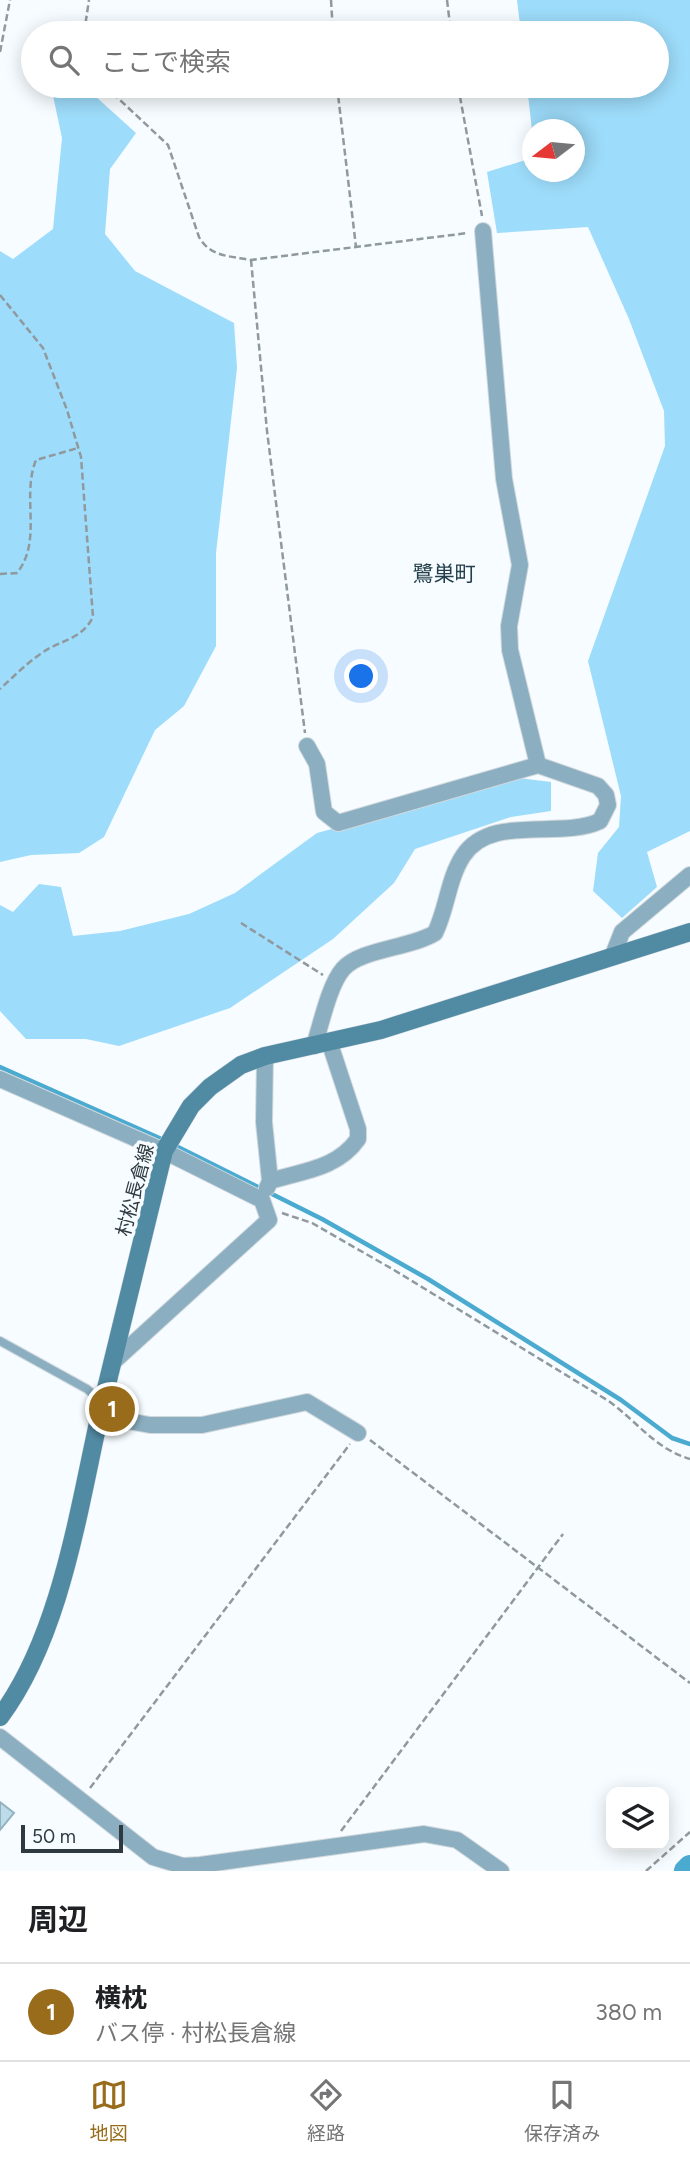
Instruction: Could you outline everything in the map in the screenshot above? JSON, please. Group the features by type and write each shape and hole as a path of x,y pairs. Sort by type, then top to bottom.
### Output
{"main road":[{"name":"村松長倉線","path":"0,1717 31,1669 44,1638 164,1151 191,1106 209,1087 241,1065 265,1056 322,1045 690,932"}],"street":[{"path":"483,231 504,480 520,565 509,625 510,650 538,765"},
{"path":"270,1181 316,1170 335,1160 358,1139 358,1129 322,1045 335,982 344,968 354,961 414,944 435,933 456,867 471,846 507,832 584,828 600,821 608,805 606,795 598,786 538,765 338,823 324,812 317,764 307,746"},
{"path":"612,955 622,932 690,874"},
{"path":"113,1362 269,1220 262,1200 270,1181 264,1122 265,1056"},
{"path":"0,1079 164,1151 262,1200"},
{"path":"101,1410 150,1425 202,1426 307,1402 359,1433"},
{"path":"0,1737 153,1857 183,1866 424,1834 442,1836 469,1846 501,1871"}],"lane":[{"path":"0,1341 87,1389 101,1410"}],"path":[{"path":"0,52 10,0"},
{"path":"86,21 89,0"},
{"path":"331,0 332,21"},
{"path":"447,0 450,21"},
{"path":"118,98 168,145 204,246 218,254 251,260 483,231 460,98"},
{"path":"338,98 356,247"},
{"path":"251,260 268,444 307,746"},
{"path":"0,295 43,348 67,410 78,448 93,617 88,627 73,639 41,652 0,688"},
{"path":"0,574 17,573 31,547 30,475 36,460 78,448"},
{"path":"241,923 335,982"},
{"path":"262,1200 274,1210 312,1223 394,1270 624,1412 654,1442 690,1459"},
{"path":"81,1800 359,1433 690,1684"},
{"path":"329,1847 564,1534"},
{"path":"646,1871 690,1832"}],"shaded area":[{"path":"517,0 690,0 690,831 647,852 657,887 622,918 593,891 598,853 619,827 621,796 588,661 665,446 664,411 629,319 588,227 497,233 487,172 522,161 522,182 585,182 585,119 531,119 528,98 669,98 669,21 520,21"},
{"path":"54,98 97,98 136,133 110,169 105,234 135,271 234,323 237,368 216,553 216,646 184,706 155,730 104,837 79,853 31,855 0,862 0,251 13,259 53,229 62,138"},
{"path":"519,778 551,782 551,811 511,817 415,849 394,883 333,939 230,1008 119,1046 86,1039 26,1039 0,1011 0,905 13,912 39,884 61,887 73,936 120,931 189,914 235,893 317,833"}],"building":[{"path":"0,1802 14,1813 0,1830"}],"waterway":[{"path":"0,1067 166,1141"},
{"path":"174,1145 322,1219 428,1279 621,1400 672,1438 690,1444"},
{"path":"686,1871 690,1867"}],"place":[{"name":"横枕","path":"112,1409"}],"district":[{"name":"鷺巣町","path":"444,573"}]}
